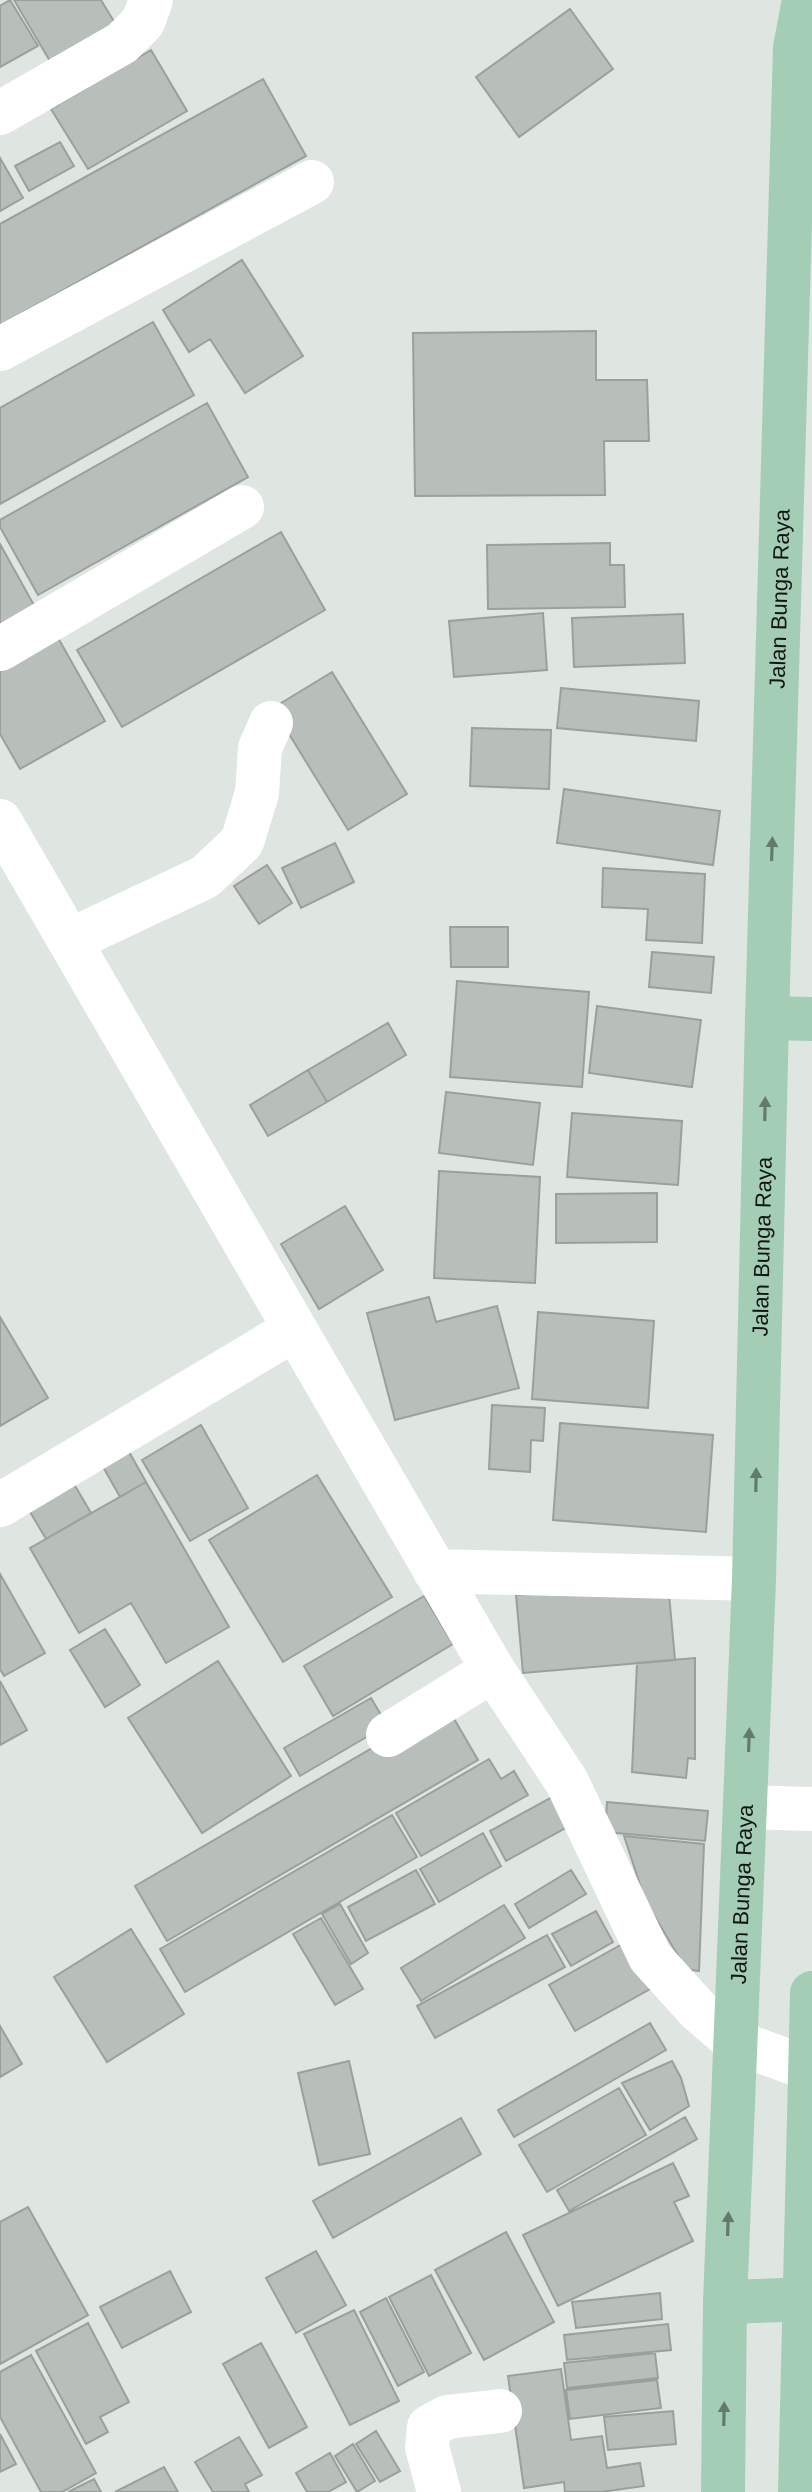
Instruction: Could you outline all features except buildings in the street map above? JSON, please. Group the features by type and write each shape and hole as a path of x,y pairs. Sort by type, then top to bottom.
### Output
{"main road":[{"name":"Jalan Bunga Raya","path":"723,2492 725,2302 754,1579 795,48 804,0"},
{"path":"767,1018 812,1019"},
{"path":"800,2492 808,2299 812,1993"},
{"path":"725,2302 808,2299"}],"street":[{"path":"0,113 122,43 143,22 151,0"},
{"path":"0,349 312,182"},
{"path":"0,649 242,507"},
{"path":"71,940 205,877 242,842 257,793 260,748 271,723"},
{"path":"0,821 13,868 71,940 493,1670 567,1782 650,1957 698,2010 735,2042 810,2069"},
{"path":"0,1505 295,1329"},
{"path":"435,1571 754,1579"},
{"path":"388,1735 493,1670"},
{"path":"746,1807 812,1809"},
{"path":"439,2492 427,2447 429,2427 447,2417 500,2411"}]}
